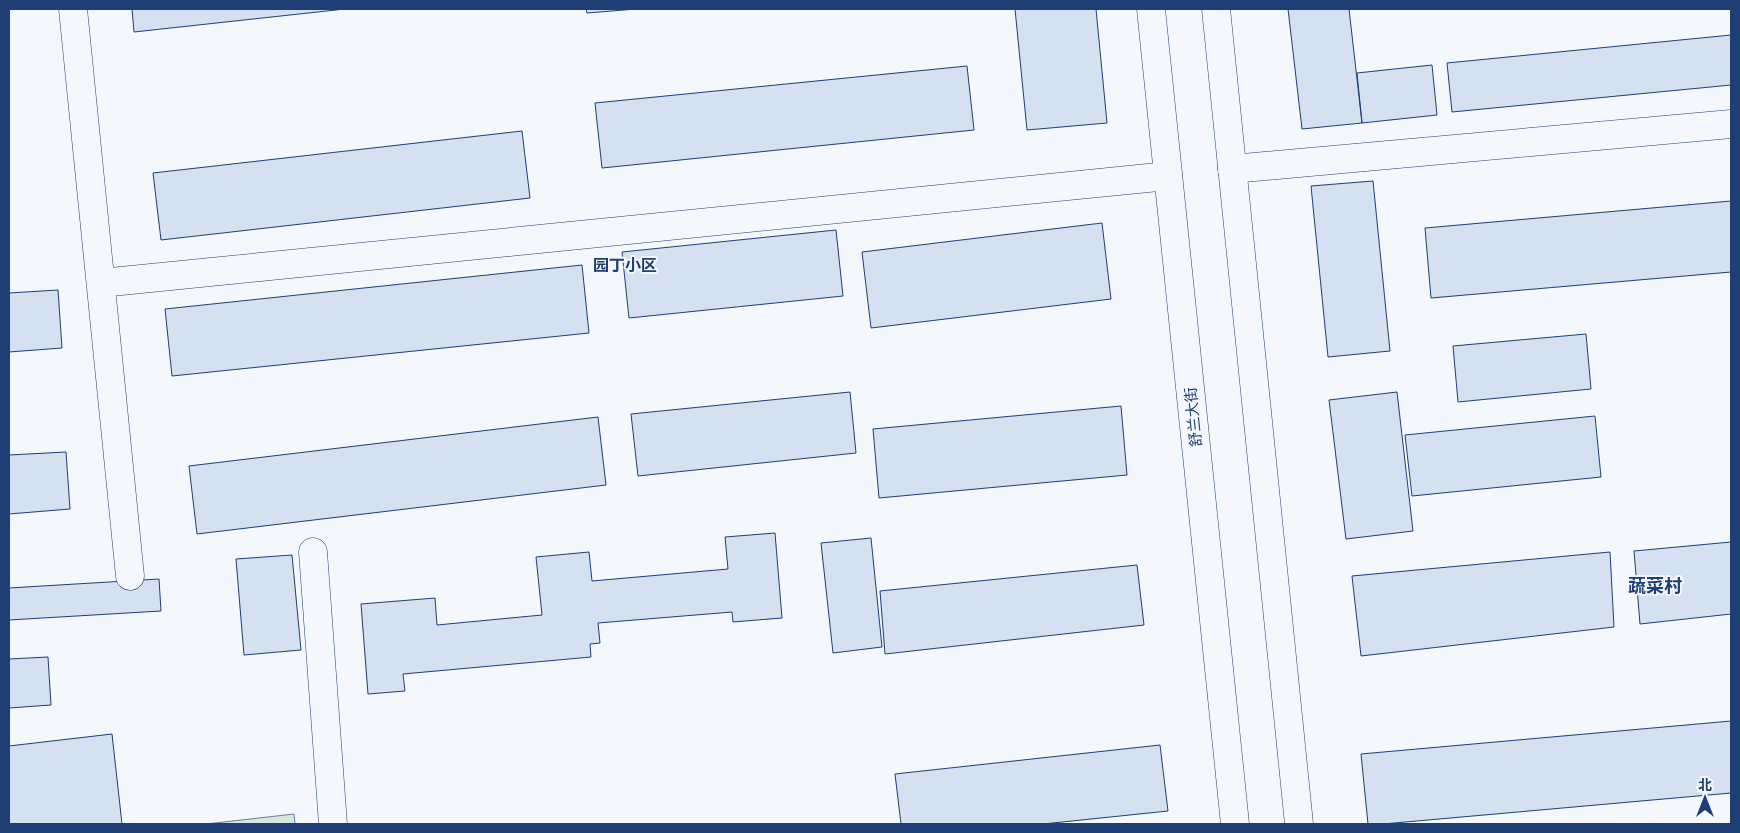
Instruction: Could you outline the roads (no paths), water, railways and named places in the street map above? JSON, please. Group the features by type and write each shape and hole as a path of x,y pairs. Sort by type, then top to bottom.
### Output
{"street":[{"path":"73,9 130,576"},
{"name":"舒兰大街","path":"1151,9 1235,824"},
{"path":"1216,9 1299,824"},
{"path":"1232,169 1731,124"},
{"path":"101,283 1168,176"},
{"path":"312,552 334,824"}],"district":[{"name":"园丁小区","path":"625,265"},
{"name":"蔬菜村","path":"1655,585"}]}
